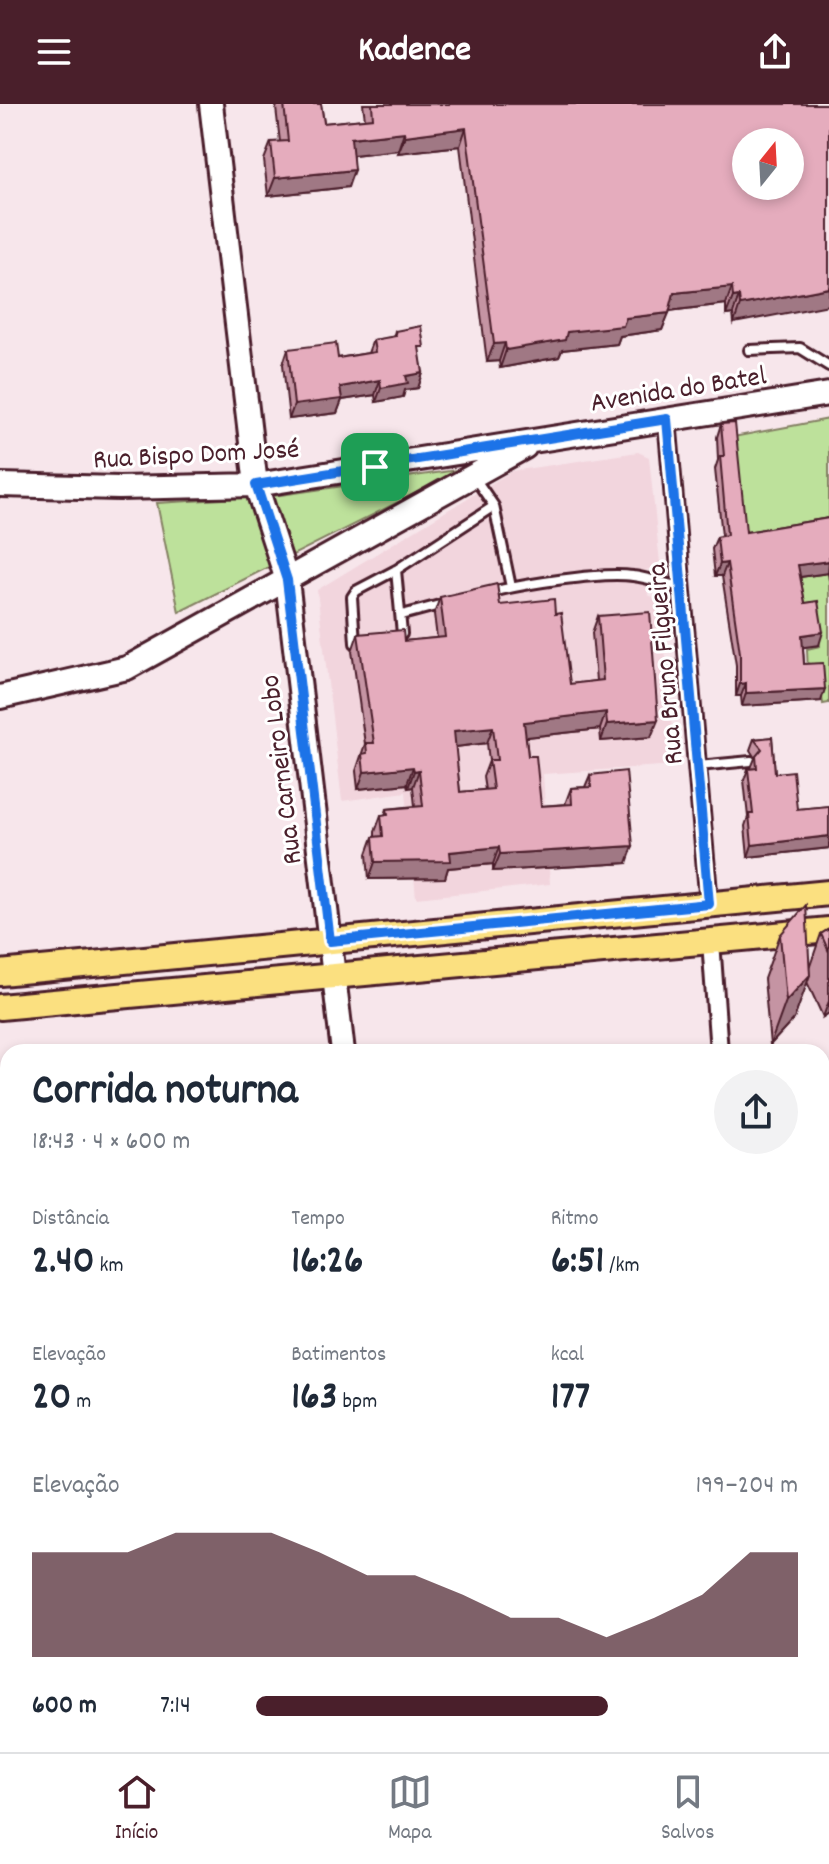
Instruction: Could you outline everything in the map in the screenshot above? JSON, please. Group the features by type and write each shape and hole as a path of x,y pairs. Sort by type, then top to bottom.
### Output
{"main road":[{"name":"Rua Carneiro Lobo","path":"211,104 256,485 287,580 342,1044"},
{"name":"Avenida do Batel","path":"536,441 829,394"},
{"name":"Rua Bispo Dom José","path":"0,485 134,488 256,485 536,441"},
{"path":"0,697 127,668 536,441"},
{"path":"0,973 829,893"},
{"path":"0,1007 829,930"},
{"path":"424,932 484,962"}],"street":[{"name":"Rua Bruno Filgueira","path":"667,419 709,904"},
{"path":"711,941 718,1044"}],"lane":[{"path":"749,350 800,348 829,366"},
{"path":"474,477 494,506 511,587"},
{"path":"372,643 355,643 352,597 356,591 396,570 494,506"},
{"path":"385,641 397,640 402,634 396,570"},
{"path":"483,594 511,587 634,576 682,587"},
{"path":"402,615 456,601"},
{"path":"698,766 751,761"}],"shaded area":[{"path":"638,452 649,457 660,563 645,571 648,595 661,600 675,765 543,774 550,884 416,898 406,792 342,801 317,590 512,471"}],"green space":[{"path":"829,419 829,703 823,704 819,675 808,675 807,649 820,646 813,612 744,543 733,437"},
{"path":"464,469 179,612 157,503 273,496"}],"building":[{"path":"284,104 321,104 324,123 373,118 372,104 829,104 829,288 740,305 739,296 733,297 732,287 674,293 669,313 626,318 623,326 567,332 565,340 506,350 505,343 494,344 466,128 405,136 404,132 351,138 354,170 275,178 271,142 288,141"},
{"path":"421,326 424,347 419,347 423,373 406,376 408,383 381,388 380,380 340,387 342,399 294,405 288,349 336,343 338,358 375,352 373,340 396,336 395,331"},
{"path":"735,423 746,532 829,518 829,561 798,565 805,603 818,601 823,632 802,635 804,664 823,663 825,689 746,693 746,683 740,684 740,653 727,563 720,564 717,537 727,535 720,456 724,456 721,424"},
{"path":"497,584 500,605 554,599 555,614 561,613 570,684 603,680 598,616 650,612 658,720 607,724 606,712 524,722 528,756 536,756 541,806 572,804 571,788 591,787 590,775 626,771 633,846 500,854 499,847 450,852 451,861 375,862 373,837 383,836 381,815 388,814 387,809 423,806 419,770 414,771 413,767 364,772 362,754 367,753 366,743 374,743 358,634 403,630 404,641 445,637 440,597","holes":["493,727 497,760 489,760 493,789 460,792 454,731"]},
{"path":"772,737 775,773 793,771 797,809 829,806 829,836 752,845 749,814 753,814 748,769 757,768 756,756 762,749 754,739"},
{"path":"806,905 810,975 786,1001 780,935"},
{"path":"829,929 829,952 821,934"}],"route":[{"path":"667,419 709,904 330,941 287,580 256,485 375,467 667,419"}]}
